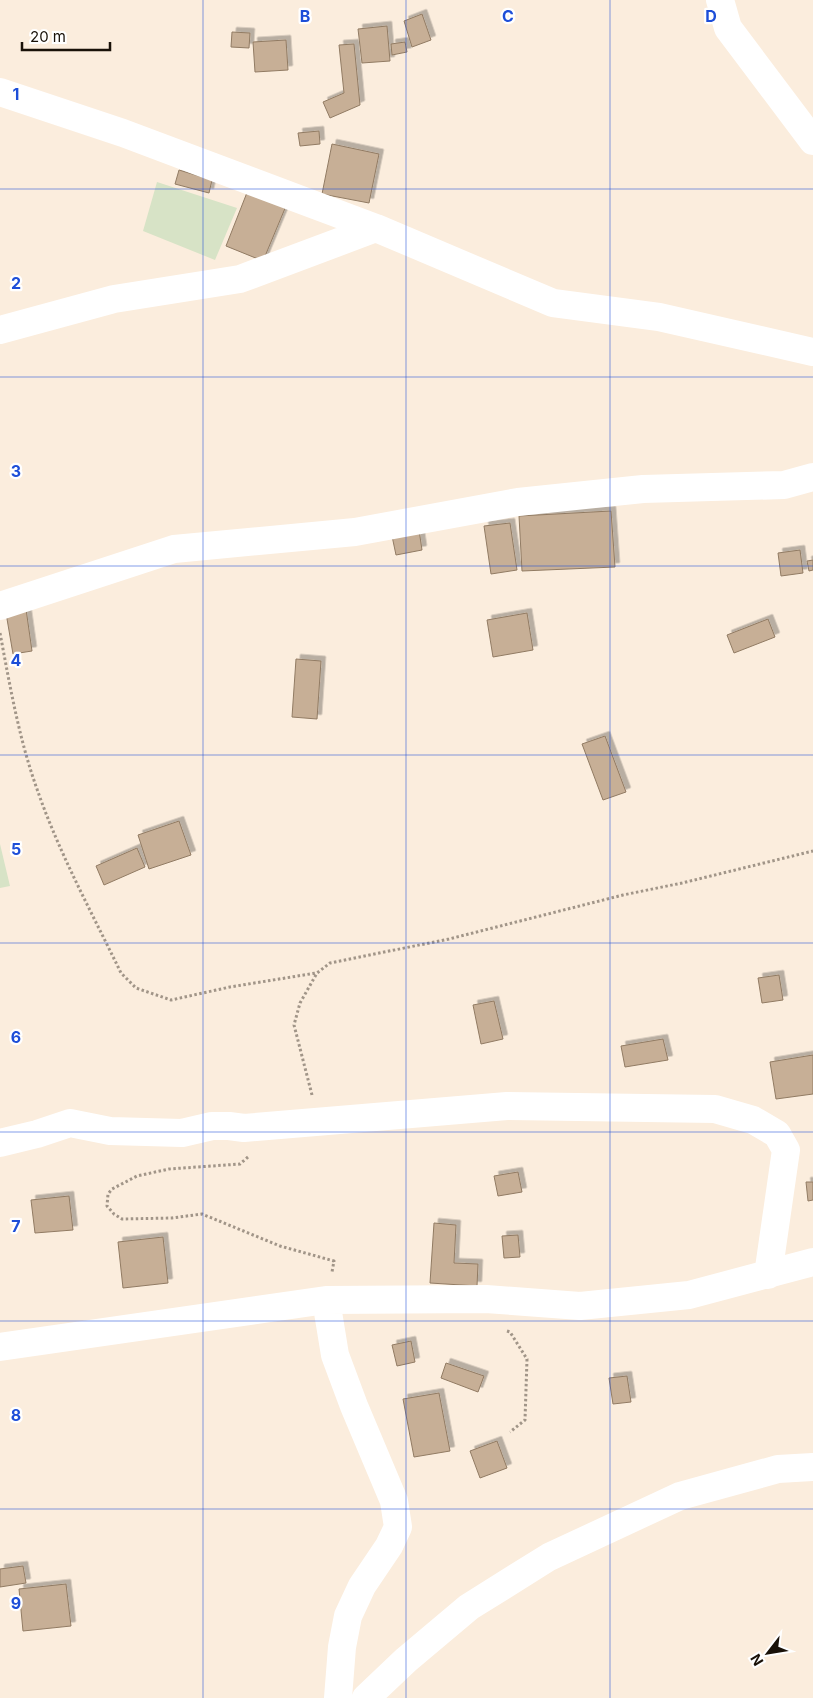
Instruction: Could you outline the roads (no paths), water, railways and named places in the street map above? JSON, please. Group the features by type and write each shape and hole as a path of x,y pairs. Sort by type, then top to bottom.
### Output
{"street":[{"path":"720,0 728,28 813,141"},
{"path":"0,92 123,133 376,228 553,304 659,317 813,352"},
{"path":"0,330 114,300 240,279 376,228"},
{"path":"0,606 174,549 355,532 518,502 643,489 784,484 813,477"},
{"path":"0,1143 37,1134 70,1122 110,1131 182,1133 212,1126 244,1128 507,1106 715,1109 753,1120 777,1134 786,1150 768,1275"},
{"path":"0,1347 326,1300 486,1299 580,1306 689,1295 813,1262"},
{"path":"326,1300 335,1355 394,1501 398,1526 388,1546 362,1586 348,1616 342,1647 338,1698"},
{"path":"366,1698 406,1660 469,1607 549,1556 680,1496 778,1469 813,1467"}]}
